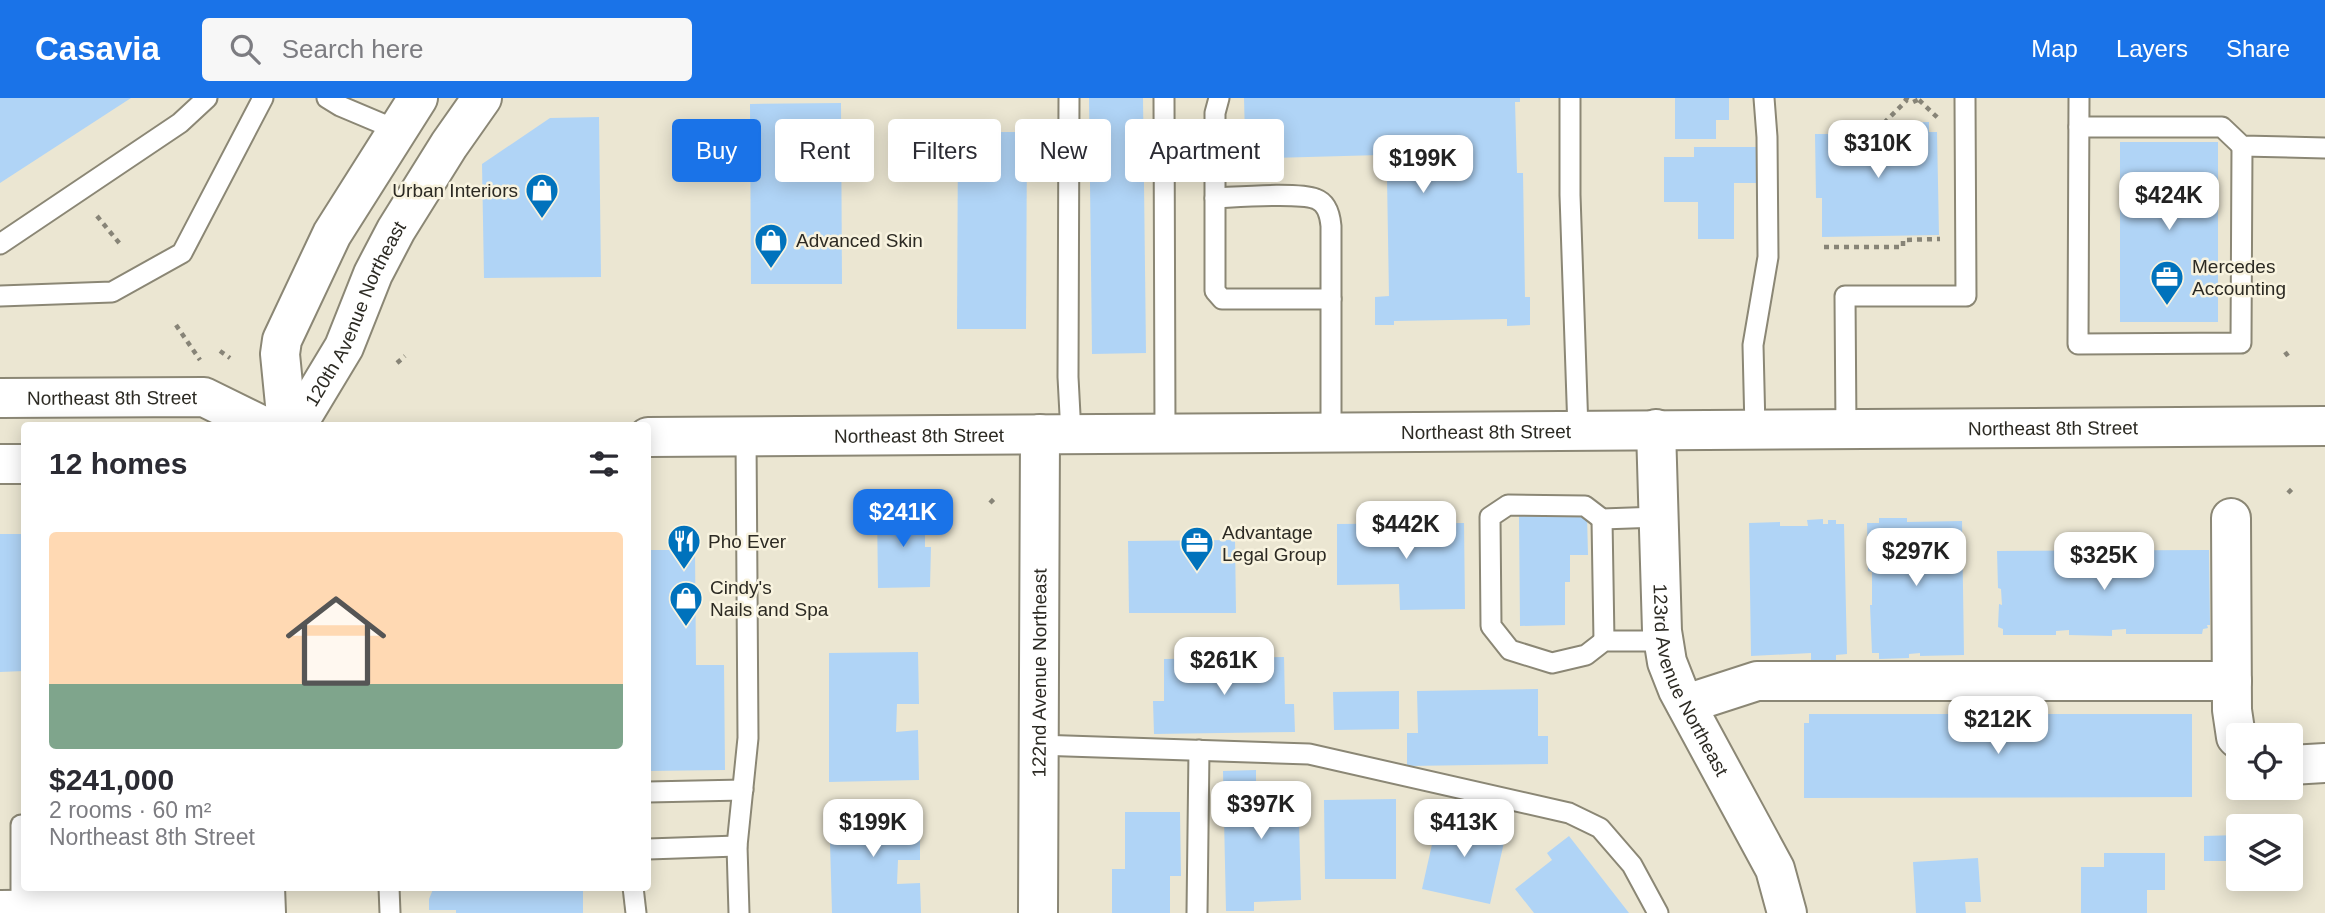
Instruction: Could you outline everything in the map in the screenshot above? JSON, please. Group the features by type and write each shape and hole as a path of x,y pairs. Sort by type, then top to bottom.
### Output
{"main road":[{"name":"120th Avenue Northeast","path":"287,422 280,354 282,340 332,234 418,98"},
{"name":"120th Avenue Northeast","path":"299,422 344,347 373,274 396,230 482,98"},
{"name":"Northeast 8th Street","path":"0,398 204,397 255,422"},
{"name":"Northeast 8th Street","path":"651,437 2325,426"},
{"name":"123rd Avenue Northeast","path":"1656,429 1667,662 1686,704 1775,869 1787,913"},
{"name":"122nd Avenue Northeast","path":"1038,913 1037,745 1055,434"},
{"path":"0,464 21,464"},
{"path":"2231,518 2233,723"},
{"path":"1686,704 1757,681 2232,681"},
{"path":"2303,764 2325,763"},
{"path":"14,911 266,902"}],"lane":[{"path":"0,244 180,124 207,98"},
{"path":"0,296 112,292 182,253 263,98"},
{"path":"327,98 397,130"},
{"path":"1055,434 1068,377 1069,98"},
{"path":"1164,98 1165,433"},
{"path":"1220,98 1215,113 1215,291 1222,299 1332,299"},
{"path":"1570,98 1570,195 1578,430"},
{"path":"1755,429 1753,345 1768,257 1764,98"},
{"path":"1846,429 1845,296 1966,296 1965,98"},
{"path":"2079,98 2078,344 2241,343 2242,146"},
{"path":"2078,127 2222,127 2242,146 2325,148"},
{"path":"1215,198 1303,197 1318,199 1329,211 1332,226 1331,432"},
{"path":"738,913 737,846 748,738 746,436"},
{"path":"1659,517 1602,519 1585,506 1508,505 1490,517 1491,626 1510,650 1552,663 1586,655 1604,641 1664,641"},
{"path":"1602,519 1604,641"},
{"path":"1037,745 1309,754 1569,813 1600,828 1632,865 1658,913"},
{"path":"1197,913 1199,750"},
{"path":"651,792 743,790"},
{"path":"14,911 21,825"},
{"path":"651,849 737,846"},
{"path":"390,891 390,913"},
{"path":"633,891 636,913"}],"path":[{"path":"1884,123 1905,99 1913,102 1920,99 1944,124"},
{"path":"97,216 120,244"},
{"path":"1824,247 1903,247 1903,240 1945,239"},
{"path":"176,326 203,365"},
{"path":"220,351 230,359"},
{"path":"397,363 405,356"},
{"path":"2288,493 2293,488"},
{"path":"990,503 995,498"}],"building":[{"path":"0,98 131,98 0,183"},
{"path":"1089,98 1143,98 1143,119 1125,119 1125,182 1144,182 1146,353 1092,354 1090,182 1111,182 1111,119 1089,119"},
{"path":"1244,98 1520,98 1520,102 1515,102 1517,173 1523,173 1525,297 1530,297 1530,325 1507,326 1507,319 1394,321 1394,325 1375,325 1375,297 1389,296 1387,178 1403,178 1403,168 1420,154 1406,136 1380,155 1284,158 1284,119 1245,119"},
{"path":"1675,98 1729,98 1729,120 1716,120 1716,139 1675,139"},
{"path":"841,103 841,119 775,119 775,182 841,182 842,284 751,284 750,182 761,182 761,119 750,119 750,104"},
{"name":"Urban Interiors","path":"599,117 601,277 484,278 482,164 550,118"},
{"path":"1929,122 1929,132 1937,132 1939,235 1822,237 1822,198 1816,198 1815,134 1836,134 1836,124"},
{"path":"1001,132 1015,132 1015,182 1027,182 1026,329 957,329 958,182 1001,182"},
{"path":"2120,142 2218,142 2218,322 2120,322"},
{"path":"1694,147 1756,147 1756,183 1734,183 1734,239 1698,239 1698,202 1664,202 1664,157 1694,157"},
{"path":"925,509 925,547 931,547 930,587 878,588 877,510"},
{"path":"1587,515 1588,555 1570,555 1570,582 1565,582 1565,625 1520,626 1519,516"},
{"path":"1879,518 1907,518 1907,522 1962,521 1964,655 1920,656 1920,653 1909,654 1909,658 1879,659 1879,653 1872,653 1872,572 1868,571 1867,523 1879,523"},
{"path":"1823,519 1823,524 1828,524 1828,520 1836,520 1836,524 1844,524 1847,654 1836,655 1836,660 1811,660 1811,653 1751,656 1749,523 1780,522 1780,526 1808,526 1807,520"},
{"path":"1464,523 1465,609 1400,610 1399,584 1337,585 1337,524"},
{"path":"0,534 21,534 21,671 0,672"},
{"path":"1235,540 1236,613 1129,613 1128,541"},
{"path":"651,550 695,550 696,665 724,665 725,770 651,771"},
{"path":"2209,550 2210,625 2203,629 2202,634 2126,634 2126,629 2112,630 2112,636 2069,635 2069,630 2056,631 2056,635 2003,635 2003,629 1998,627 1999,604 2002,605 2001,589 1998,588 1997,551"},
{"path":"918,652 919,704 897,704 896,732 918,730 919,780 829,782 829,653"},
{"path":"1284,657 1285,704 1294,704 1295,732 1154,734 1153,701 1164,701 1164,659"},
{"path":"1538,689 1538,736 1548,736 1548,764 1407,766 1407,733 1418,733 1417,691"},
{"path":"1399,691 1399,729 1334,730 1333,692"},
{"path":"1809,714 2192,714 2192,797 1804,798 1804,723 1809,723"},
{"path":"1256,770 1256,781 1298,781 1301,900 1254,902 1254,911 1226,911 1223,771"},
{"path":"1396,799 1396,879 1325,879 1324,800"},
{"path":"920,807 920,860 898,860 897,884 920,883 921,913 832,913 829,808"},
{"path":"1125,812 1180,812 1181,876 1170,876 1170,913 1112,913 1112,869 1125,869"},
{"path":"1439,813 1507,829 1490,904 1422,889"},
{"path":"2226,835 2226,861 2204,861 2204,836"},
{"path":"1569,836 1629,913 1534,913 1515,889 1552,860 1547,853"},
{"path":"2104,853 2165,853 2165,890 2147,890 2147,913 2081,913 2081,867 2104,867"},
{"path":"1978,858 1981,902 1965,902 1966,913 1916,913 1913,862"},
{"path":"432,891 583,891 583,913 456,913 456,910 429,910"}],"place":[{"name":"Urban Interiors","path":"542,220"},
{"name":"Advanced Skin","path":"771,270"},
{"name":"Mercedes Accounting","path":"2167,307"},
{"name":"Pho Ever","path":"684,571"},
{"name":"Advantage Legal Group","path":"1197,573"},
{"name":"Cindy's Nails and Spa","path":"686,628"}]}
